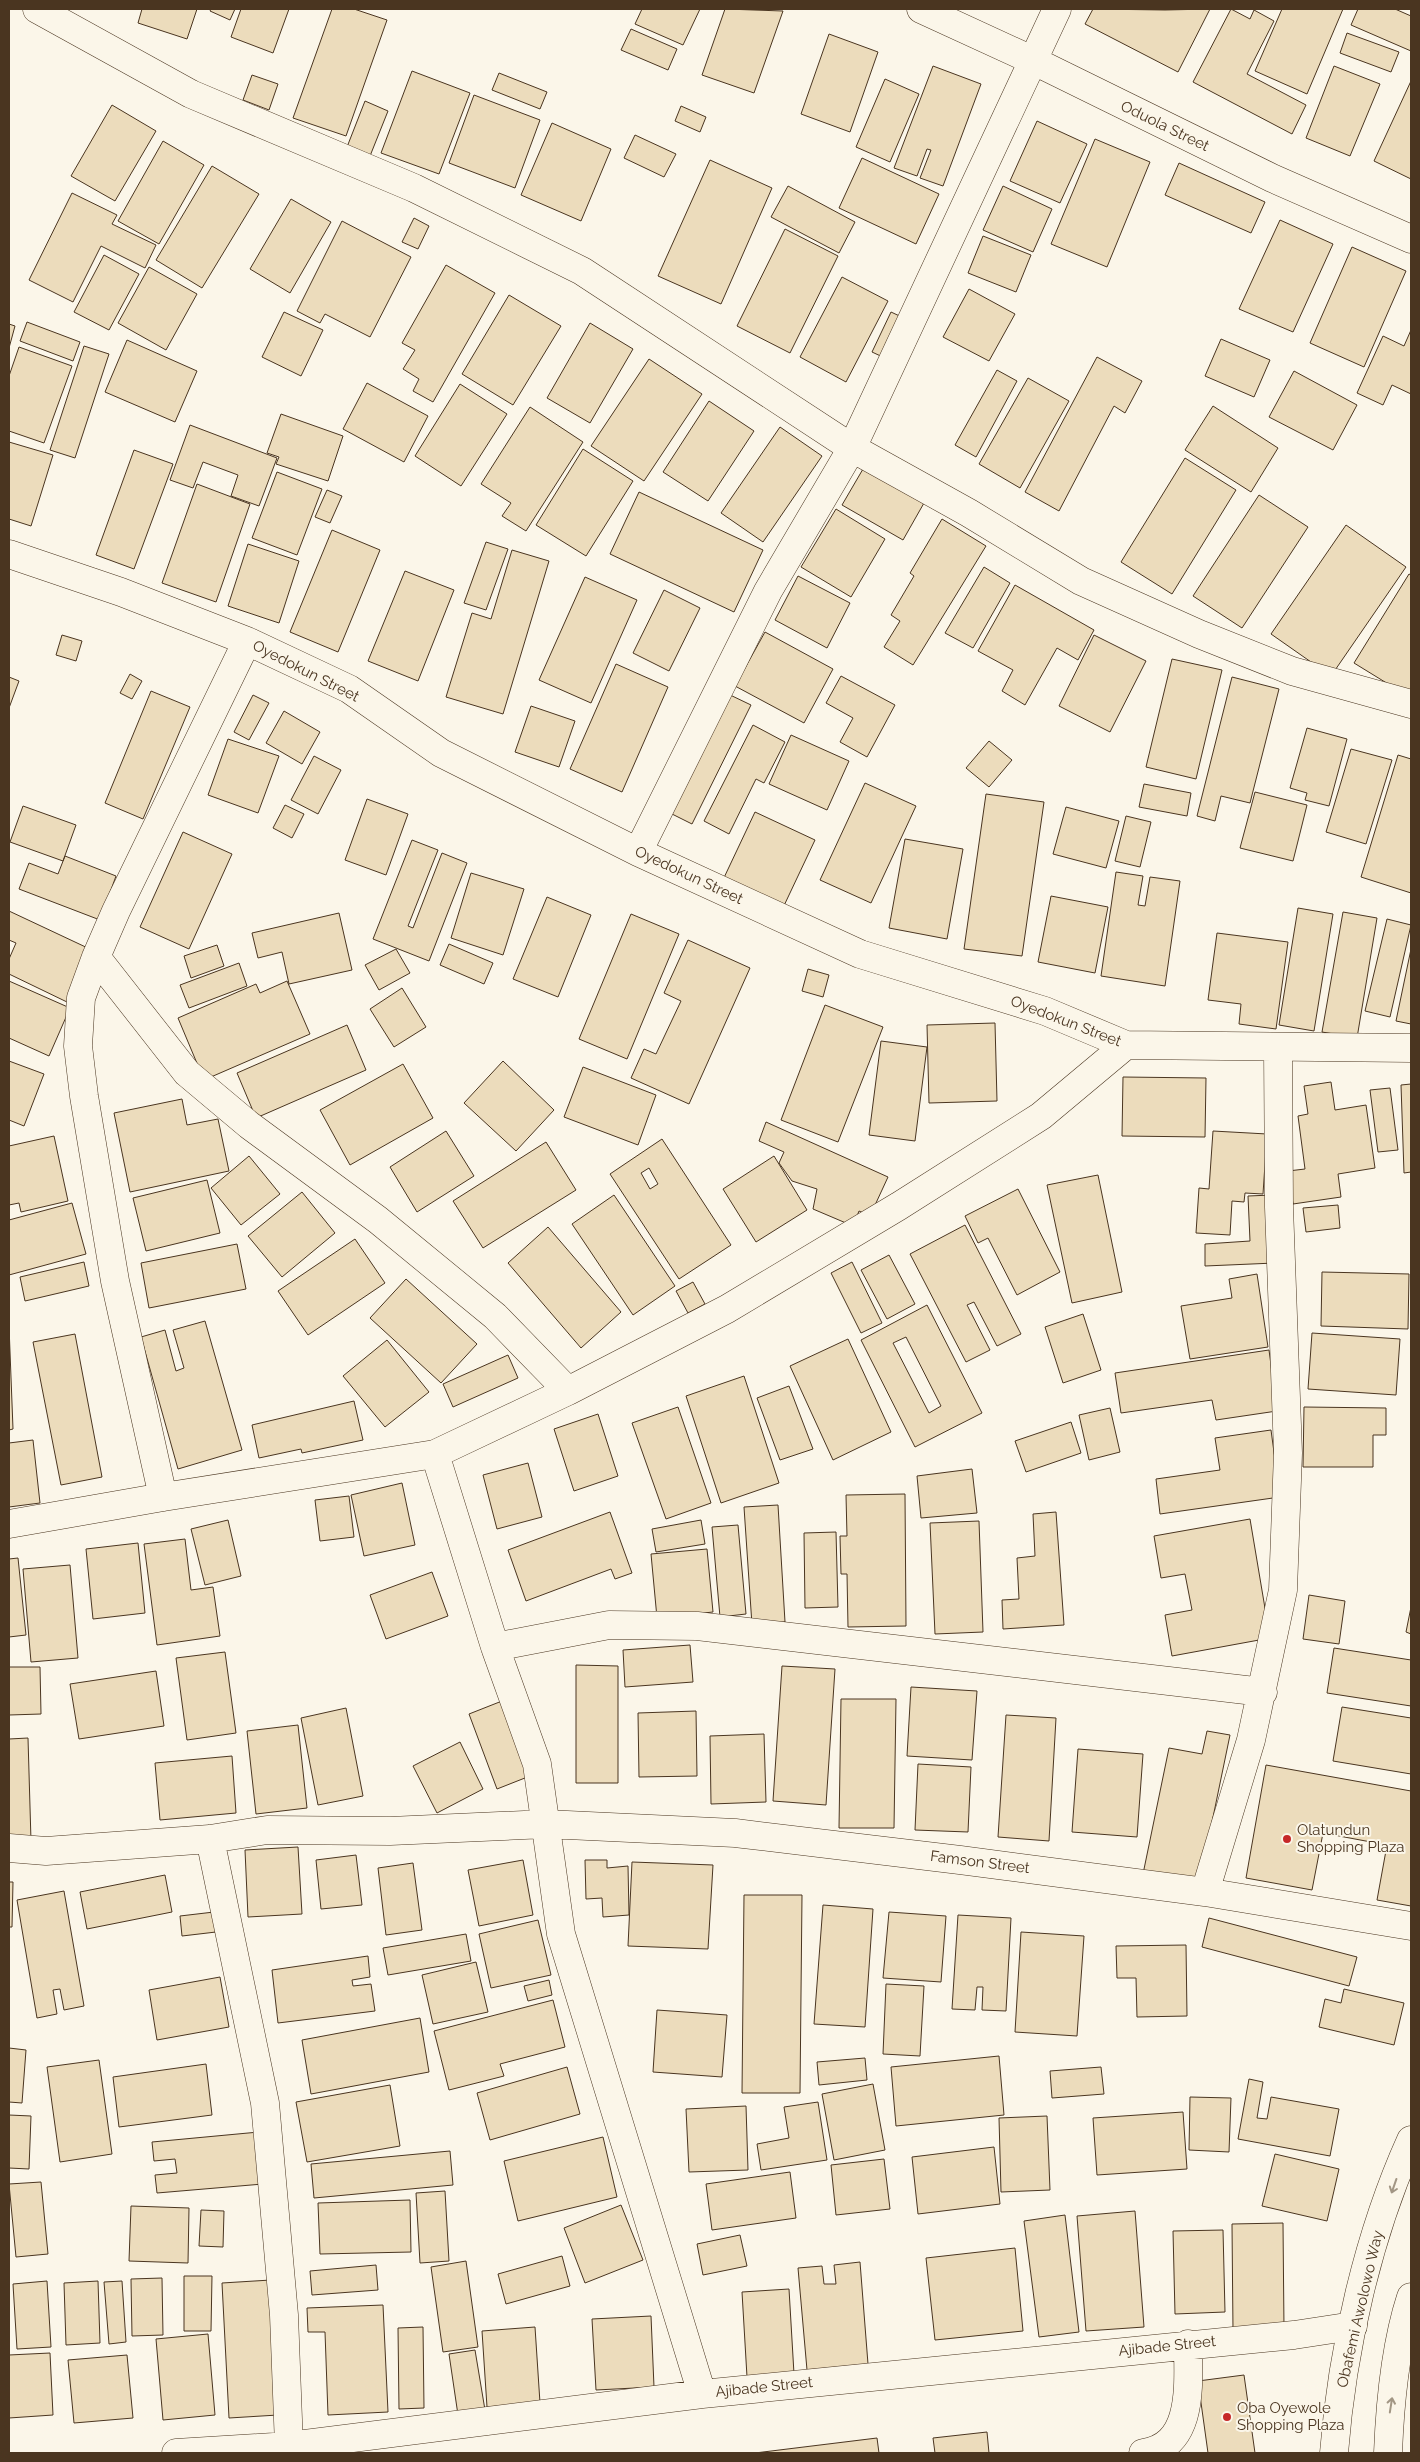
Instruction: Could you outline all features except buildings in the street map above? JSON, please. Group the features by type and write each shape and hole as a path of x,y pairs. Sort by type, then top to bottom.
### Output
{"street":[{"path":"37,9 192,94 414,188 582,271 852,448 969,512 1081,581 1199,634 1292,672 1411,704"},
{"name":"Oduola Street","path":"921,9 1034,61 1272,178 1411,239"},
{"path":"638,852 768,591 852,448 1057,9"},
{"name":"Oyedokun Street","path":"9,554 121,592 247,641 349,689 441,753 638,852 860,954 1045,1011 1126,1045 1411,1048"},
{"path":"163,1497 115,1281 84,1096 78,1046 81,998 96,957 247,641"},
{"path":"96,957 187,1073 249,1125 378,1220 495,1316 568,1391"},
{"path":"9,1524 163,1497 435,1454 568,1391 727,1309 899,1206 1041,1116 1126,1045"},
{"path":"1206,1892 1263,1692 1283,1590 1288,1453 1279,1207 1278,1047"},
{"path":"435,1454 495,1647 537,1764 561,1934 702,2394"},
{"path":"495,1647 610,1625 697,1626 1263,1692"},
{"name":"Famson Street","path":"9,1848 46,1851 210,1838 267,1830 390,1831 546,1824 734,1833 1206,1892 1411,1926"},
{"path":"210,1838 265,2102 284,2315 289,2446"},
{"name":"Obafemi Awolowo Way","path":"1334,2453 1342,2372 1372,2246 1411,2140"},
{"path":"1388,2453 1389,2415 1409,2310"},
{"name":"Ajibade Street","path":"176,2453 289,2446 702,2394 1188,2344 1294,2335 1353,2326"},
{"path":"1143,2453 1164,2446 1176,2436 1185,2415 1188,2392 1188,2344"}],"place":[{"name":"Olatundun Shopping Plaza","path":"1287,1839"},
{"name":"Oba Oyewole Shopping Plaza","path":"1227,2417"}]}
